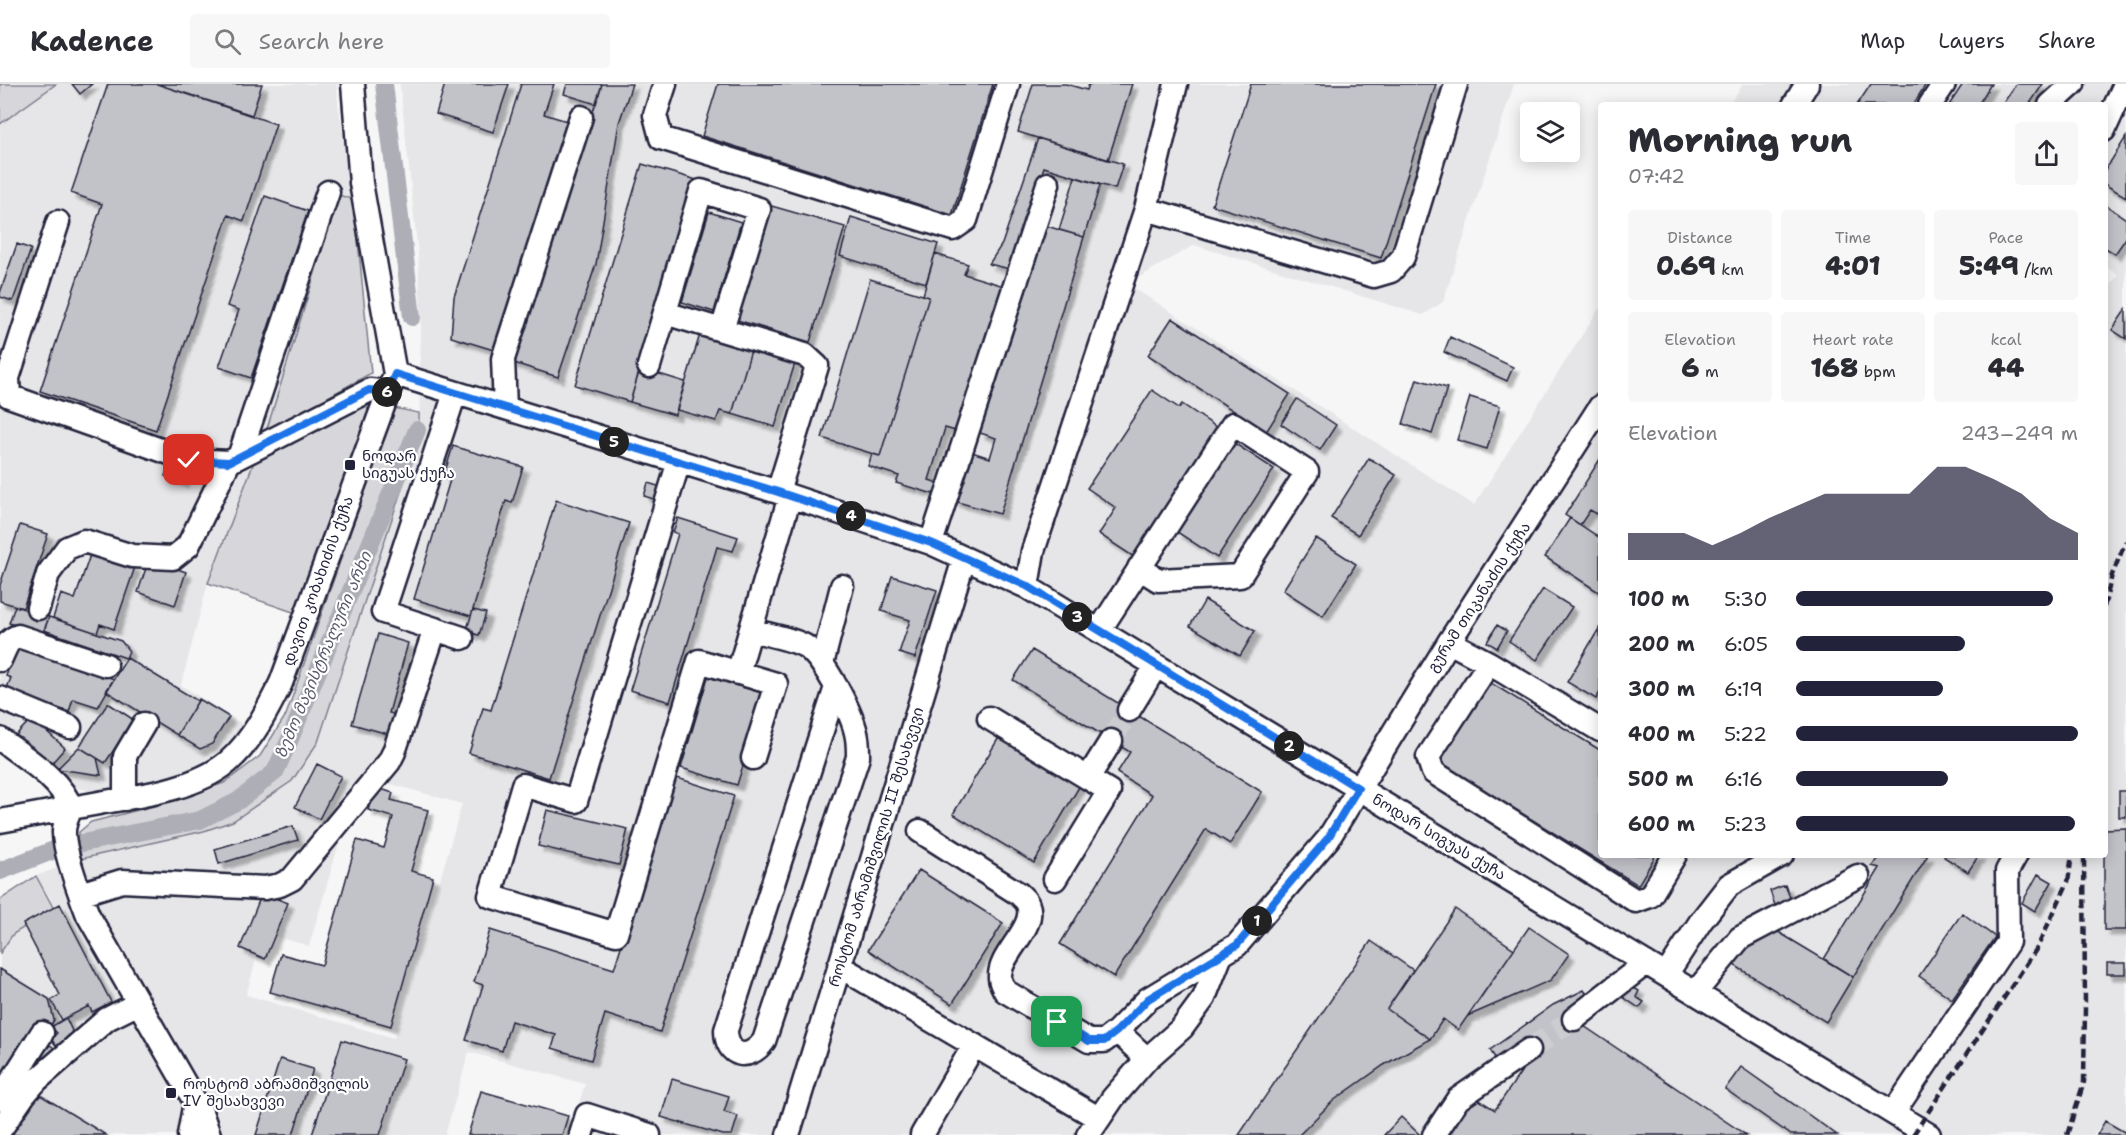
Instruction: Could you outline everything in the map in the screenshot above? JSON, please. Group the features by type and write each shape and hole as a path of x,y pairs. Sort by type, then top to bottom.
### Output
{"street":[{"path":"58,222 4,395 189,460 234,459 369,390 391,383 361,183 352,84"},
{"path":"665,84 655,115 661,138 953,229 966,220 1008,84"},
{"path":"1027,586 1033,551 1146,209 1176,84"},
{"path":"1146,209 1374,276 1391,271 1403,257 1456,84"},
{"path":"1796,102 1807,84"},
{"path":"1932,102 1944,84"},
{"path":"2053,102 2073,84"},
{"path":"2108,121 2125,84"},
{"path":"505,408 504,359 581,117"},
{"path":"931,543 1048,183"},
{"path":"649,366 701,191 759,209 722,330"},
{"path":"38,608 48,574 67,548 84,541 132,556 173,558 188,546 234,459 328,192"},
{"path":"665,314 805,355 817,366 751,630 738,673"},
{"name":"ნოდარ სიგუას ქუჩა","path":"391,383 455,393 784,494 931,543 1027,586 1929,1135"},
{"name":"დავით კობახიძის ქუჩა","path":"0,821 125,799 200,779 228,762 249,739 268,710 280,683 391,383"},
{"path":"455,393 383,612 462,638"},
{"name":"გურამ თიკანაძის ქუჩა","path":"1117,1031 1148,999 1237,945 1328,838 1449,642 1598,417"},
{"path":"1099,631 1139,568 1233,424 1307,472 1240,576 1158,580 1139,568"},
{"path":"679,461 576,801 523,785 490,896 616,934 699,661 776,684 753,758"},
{"name":"როსტომ აბრამიშვილის II შესახვევი","path":"788,1135 964,559"},
{"path":"822,664 842,586"},
{"path":"80,894 122,881 265,888 280,885 292,879 389,762 435,629"},
{"path":"751,630 805,646 822,664 836,687 851,718 857,738 858,757 764,1041 754,1051 742,1054 734,1052 726,1042 726,1030 836,687"},
{"path":"0,660 8,642 18,636 106,665"},
{"path":"1449,642 1489,663 1598,729"},
{"path":"1489,663 1428,757 1433,772 1636,901 1650,896 1673,858"},
{"path":"1129,710 1156,666"},
{"path":"0,698 70,727"},
{"path":"988,718 1108,791 1055,879"},
{"path":"125,799 125,756 144,724"},
{"path":"0,738 68,797 71,808 64,833 71,864 88,915 201,1112 209,1135"},
{"path":"1088,778 1111,741"},
{"path":"920,831 1019,894 1028,904 1029,915 1025,927 1001,965 999,980 1005,991 1089,1041 1104,1041 1117,1031 1146,1059"},
{"path":"1666,975 1701,921 1729,885 1777,858"},
{"path":"1893,1113 2008,942 2007,871 2014,858"},
{"path":"1695,993 1740,938 1858,876"},
{"path":"839,966 974,1045 1093,1126 1146,1059 1182,1028 1204,998 1221,955"},
{"path":"1574,1019 1646,963"},
{"path":"0,1130 37,1080 107,1019 139,1003"},
{"path":"0,1100 42,1033"},
{"path":"922,1135 974,1045"},
{"path":"1434,1135 1458,1099 1529,1050"},
{"path":"189,1135 195,1102"},
{"path":"581,1135 587,1115 649,1135"}],"shaded area":[{"path":"0,84 56,84 0,124"},
{"path":"49,84 337,84 338,104 354,200 340,195 266,432 208,583 181,685 250,729 204,768 164,779 89,791 66,785 0,733 0,120"},
{"path":"400,84 1514,84 1443,302 1423,315 1194,245 1138,278 1132,287 1474,505 1598,310 1598,858 2108,858 2108,289 2118,275 2108,268 2108,102 1731,102 1743,84 2126,84 2126,1135 2095,1135 2100,1125 2093,1135 569,1135 585,1084 469,1052 445,1135 0,1135 0,953 13,934 54,909 36,876 80,859 204,831 233,821 292,781 419,437 421,316 418,254","holes":["359,775 462,804 394,1038 246,995 264,933 309,946"]},
{"path":"339,195 354,200 371,373 266,432"},
{"path":"366,401 369,416 296,613 208,583 257,454"},
{"path":"394,408 419,413 419,437 318,742 292,781 233,821 204,831 80,859 79,832 91,822 166,803 224,783 260,756 286,715"},
{"path":"36,876 54,909 13,934 0,953 0,900"}],"building":[{"path":"72,84 92,84 80,94"},
{"path":"108,84 157,84 276,124 244,221 228,215 156,430 40,391 102,204 71,193"},
{"path":"157,84 262,84 252,115"},
{"path":"445,84 509,84 493,132 436,114"},
{"path":"521,84 554,84 544,114 570,122 497,351 451,337 454,297"},
{"path":"567,84 602,84 596,104 564,94"},
{"path":"602,84 632,84 619,123 596,264 558,377 511,362"},
{"path":"718,84 993,84 952,215 702,136"},
{"path":"1033,84 1066,84 1087,90 1089,84 1132,84 1108,160 1018,132"},
{"path":"1251,84 1436,84 1381,258 1212,205"},
{"path":"1871,84 1926,84 1915,102 1859,102"},
{"path":"1963,84 1991,84 1980,102 1951,102"},
{"path":"2016,84 2043,84 2031,102 2004,102"},
{"path":"2126,137 2126,197 2108,186 2108,166"},
{"path":"1038,138 1123,164 1115,189 1044,167 1010,269 989,264 1002,244"},
{"path":"642,164 697,180 630,402 575,385"},
{"path":"1075,177 1100,185 1084,237 1059,230"},
{"path":"265,196 308,211 251,378 219,367 239,310 227,306"},
{"path":"768,205 845,227 810,342 734,319"},
{"path":"2108,207 2126,219 2126,238 2115,254 2108,250"},
{"path":"709,212 741,222 714,312 682,302"},
{"path":"851,217 938,244 926,283 840,256"},
{"path":"1043,225 1084,237 1000,514 954,501 969,451 990,458 996,438 980,433"},
{"path":"17,244 31,249 13,301 0,297 0,293"},
{"path":"935,254 968,264 964,274 1004,286 959,432 945,428 929,480 941,484 937,495 896,483 899,476 868,466 872,454 880,456 929,297 923,295"},
{"path":"870,279 929,297 880,456 822,438"},
{"path":"2126,309 2126,339 2112,330"},
{"path":"1172,318 1290,394 1266,432 1148,355"},
{"path":"701,331 752,347 732,414 720,411 716,421 677,410"},
{"path":"1450,337 1513,367 1507,381 1444,352"},
{"path":"752,347 796,360 775,427 732,414"},
{"path":"640,368 685,382 675,415 630,402"},
{"path":"1417,379 1447,388 1432,434 1403,424"},
{"path":"1152,390 1179,408 1182,404 1219,429 1134,557 1099,534 1116,508 1087,488"},
{"path":"1470,397 1500,406 1487,449 1457,440"},
{"path":"1297,399 1336,425 1320,450 1281,424"},
{"path":"1234,443 1274,469 1217,558 1177,532"},
{"path":"453,446 523,467 512,503 506,501 471,616 414,599 450,480 443,478"},
{"path":"1369,458 1396,475 1358,535 1331,518"},
{"path":"1598,462 1597,514 1590,510 1580,525 1565,515"},
{"path":"169,464 187,468 182,482 165,476"},
{"path":"648,483 661,487 657,500 644,496"},
{"path":"556,500 629,523 549,778 469,753 483,708 491,710"},
{"path":"678,518 738,537 733,551 717,547 670,702 630,690 678,534 673,532"},
{"path":"1570,518 1598,537 1598,592 1545,557"},
{"path":"20,525 48,534 23,608 0,601 0,585"},
{"path":"1316,538 1356,564 1323,616 1283,590"},
{"path":"91,552 135,567 114,629 100,624 97,633 53,618 61,594 75,599"},
{"path":"149,559 186,572 175,605 138,592"},
{"path":"892,576 937,590 915,658 899,653 910,620 881,611"},
{"path":"1543,589 1572,607 1537,660 1509,641"},
{"path":"1205,600 1255,631 1240,656 1190,626"},
{"path":"15,606 49,617 43,634 9,623"},
{"path":"473,610 486,613 479,635 466,632"},
{"path":"49,617 121,641 129,651 126,658 44,630"},
{"path":"1497,625 1507,631 1497,648 1487,642"},
{"path":"1598,630 1598,696 1596,699 1567,682"},
{"path":"378,634 408,643 389,713 397,715 392,735 352,724"},
{"path":"17,645 114,679 98,707 73,699 69,712 6,690 11,678 6,676"},
{"path":"1032,650 1262,792 1230,844 1206,829 1114,977 1060,944 1152,795 1117,773 1130,752 1013,680"},
{"path":"127,658 198,701 177,735 106,691"},
{"path":"708,677 765,694 737,785 681,768"},
{"path":"1486,680 1598,749 1598,858 1654,858 1638,885 1437,761"},
{"path":"199,699 229,717 212,744 200,749 177,735"},
{"path":"108,703 134,720 105,763 79,747"},
{"path":"32,718 65,748 50,765 16,735"},
{"path":"1001,734 1082,782 1034,863 953,814"},
{"path":"79,747 97,758 101,775 57,769"},
{"path":"317,764 341,776 319,819 295,807"},
{"path":"674,777 734,796 660,1032 605,1014 591,1060 552,1048 556,1035 511,1021 502,1051 466,1040 483,985 474,982 490,930 614,969"},
{"path":"375,787 393,793 391,800 428,810 411,871 433,877 391,1026 270,992 281,954 322,965 357,840 384,848 393,817 368,810"},
{"path":"2119,791 2126,791 2126,817 2119,817"},
{"path":"547,810 628,829 619,865 538,846"},
{"path":"293,826 298,840 219,864 215,849"},
{"path":"2126,828 2126,930 2104,930 2104,858 2108,858 2108,829"},
{"path":"1879,858 1926,858 1853,977 1824,959 1880,868 1872,866"},
{"path":"1946,858 1977,858 1968,872"},
{"path":"919,870 1003,923 952,1004 868,950"},
{"path":"2038,874 2052,882 2035,911 2022,903"},
{"path":"1785,885 1793,905 1777,911 1770,891"},
{"path":"262,893 288,903 265,959 240,948"},
{"path":"60,904 111,1002 92,1012 89,1006 62,1020 51,1000 60,995 23,924"},
{"path":"1455,909 1514,949 1458,1030 1443,1019 1430,1039 1387,1009"},
{"path":"1962,913 1995,937 1952,999 1919,976"},
{"path":"1529,927 1569,954 1551,980 1468,1016"},
{"path":"1775,930 1853,977 1826,1022 1734,965 1751,937"},
{"path":"1371,941 1413,970 1387,1009 1430,1039 1384,1065 1333,1101 1299,1135 1239,1135"},
{"path":"2107,963 2126,963 2126,974 2107,974"},
{"path":"0,969 49,999 54,1020 46,1033 33,1025 0,1080"},
{"path":"1628,984 1639,991 1636,997 1644,1002 1639,1008 1620,995"},
{"path":"1584,990 1590,999 1569,1016 1746,1135 1447,1135 1473,1096 1495,1110 1534,1053 1514,1051 1512,1047 1495,1058 1490,1050 1553,1005"},
{"path":"66,1018 72,1031 59,1049 51,1039 57,1033 51,1027"},
{"path":"342,1040 404,1059 380,1135 312,1135"},
{"path":"50,1045 57,1050 44,1067 37,1062"},
{"path":"280,1059 313,1069 293,1135 256,1135"},
{"path":"1741,1067 1837,1135 1791,1135 1725,1089"},
{"path":"672,1079 729,1096 724,1112 738,1116 732,1135 723,1135 661,1117"},
{"path":"481,1091 568,1116 562,1135 468,1135"},
{"path":"37,1093 106,1135 11,1135"},
{"path":"1401,1117 1420,1135 1384,1135"},
{"path":"2105,1121 2126,1133 2126,1135 2097,1135"}],"waterway":[{"name":"ზემო მაგისტრალური არხი","path":"384,84 412,317"},
{"name":"ზემო მაგისტრალური არხი","path":"0,871 62,847 200,820 238,801 275,772 417,430"}],"tunnel":[{"path":"1111,741 1129,710"},
{"path":"1529,1050 1574,1019"}],"railway":[{"path":"2108,591 2126,541"},
{"path":"1913,1135 2037,948 2068,882 2072,858"},
{"path":"2067,1135 2084,1082 2084,858"}],"place":[{"name":"ნოდარ სიგუას ქუჩა","path":"350,465"},
{"name":"როსტომ აბრამიშვილის IV შესახვევი","path":"171,1093"}],"route":[{"path":"189,460 229,462 369,390 387,392 395,374 778,492 931,543 1027,586 1358,788 1328,838 1237,945 1148,999 1104,1041 1089,1041 1057,1022"}]}
